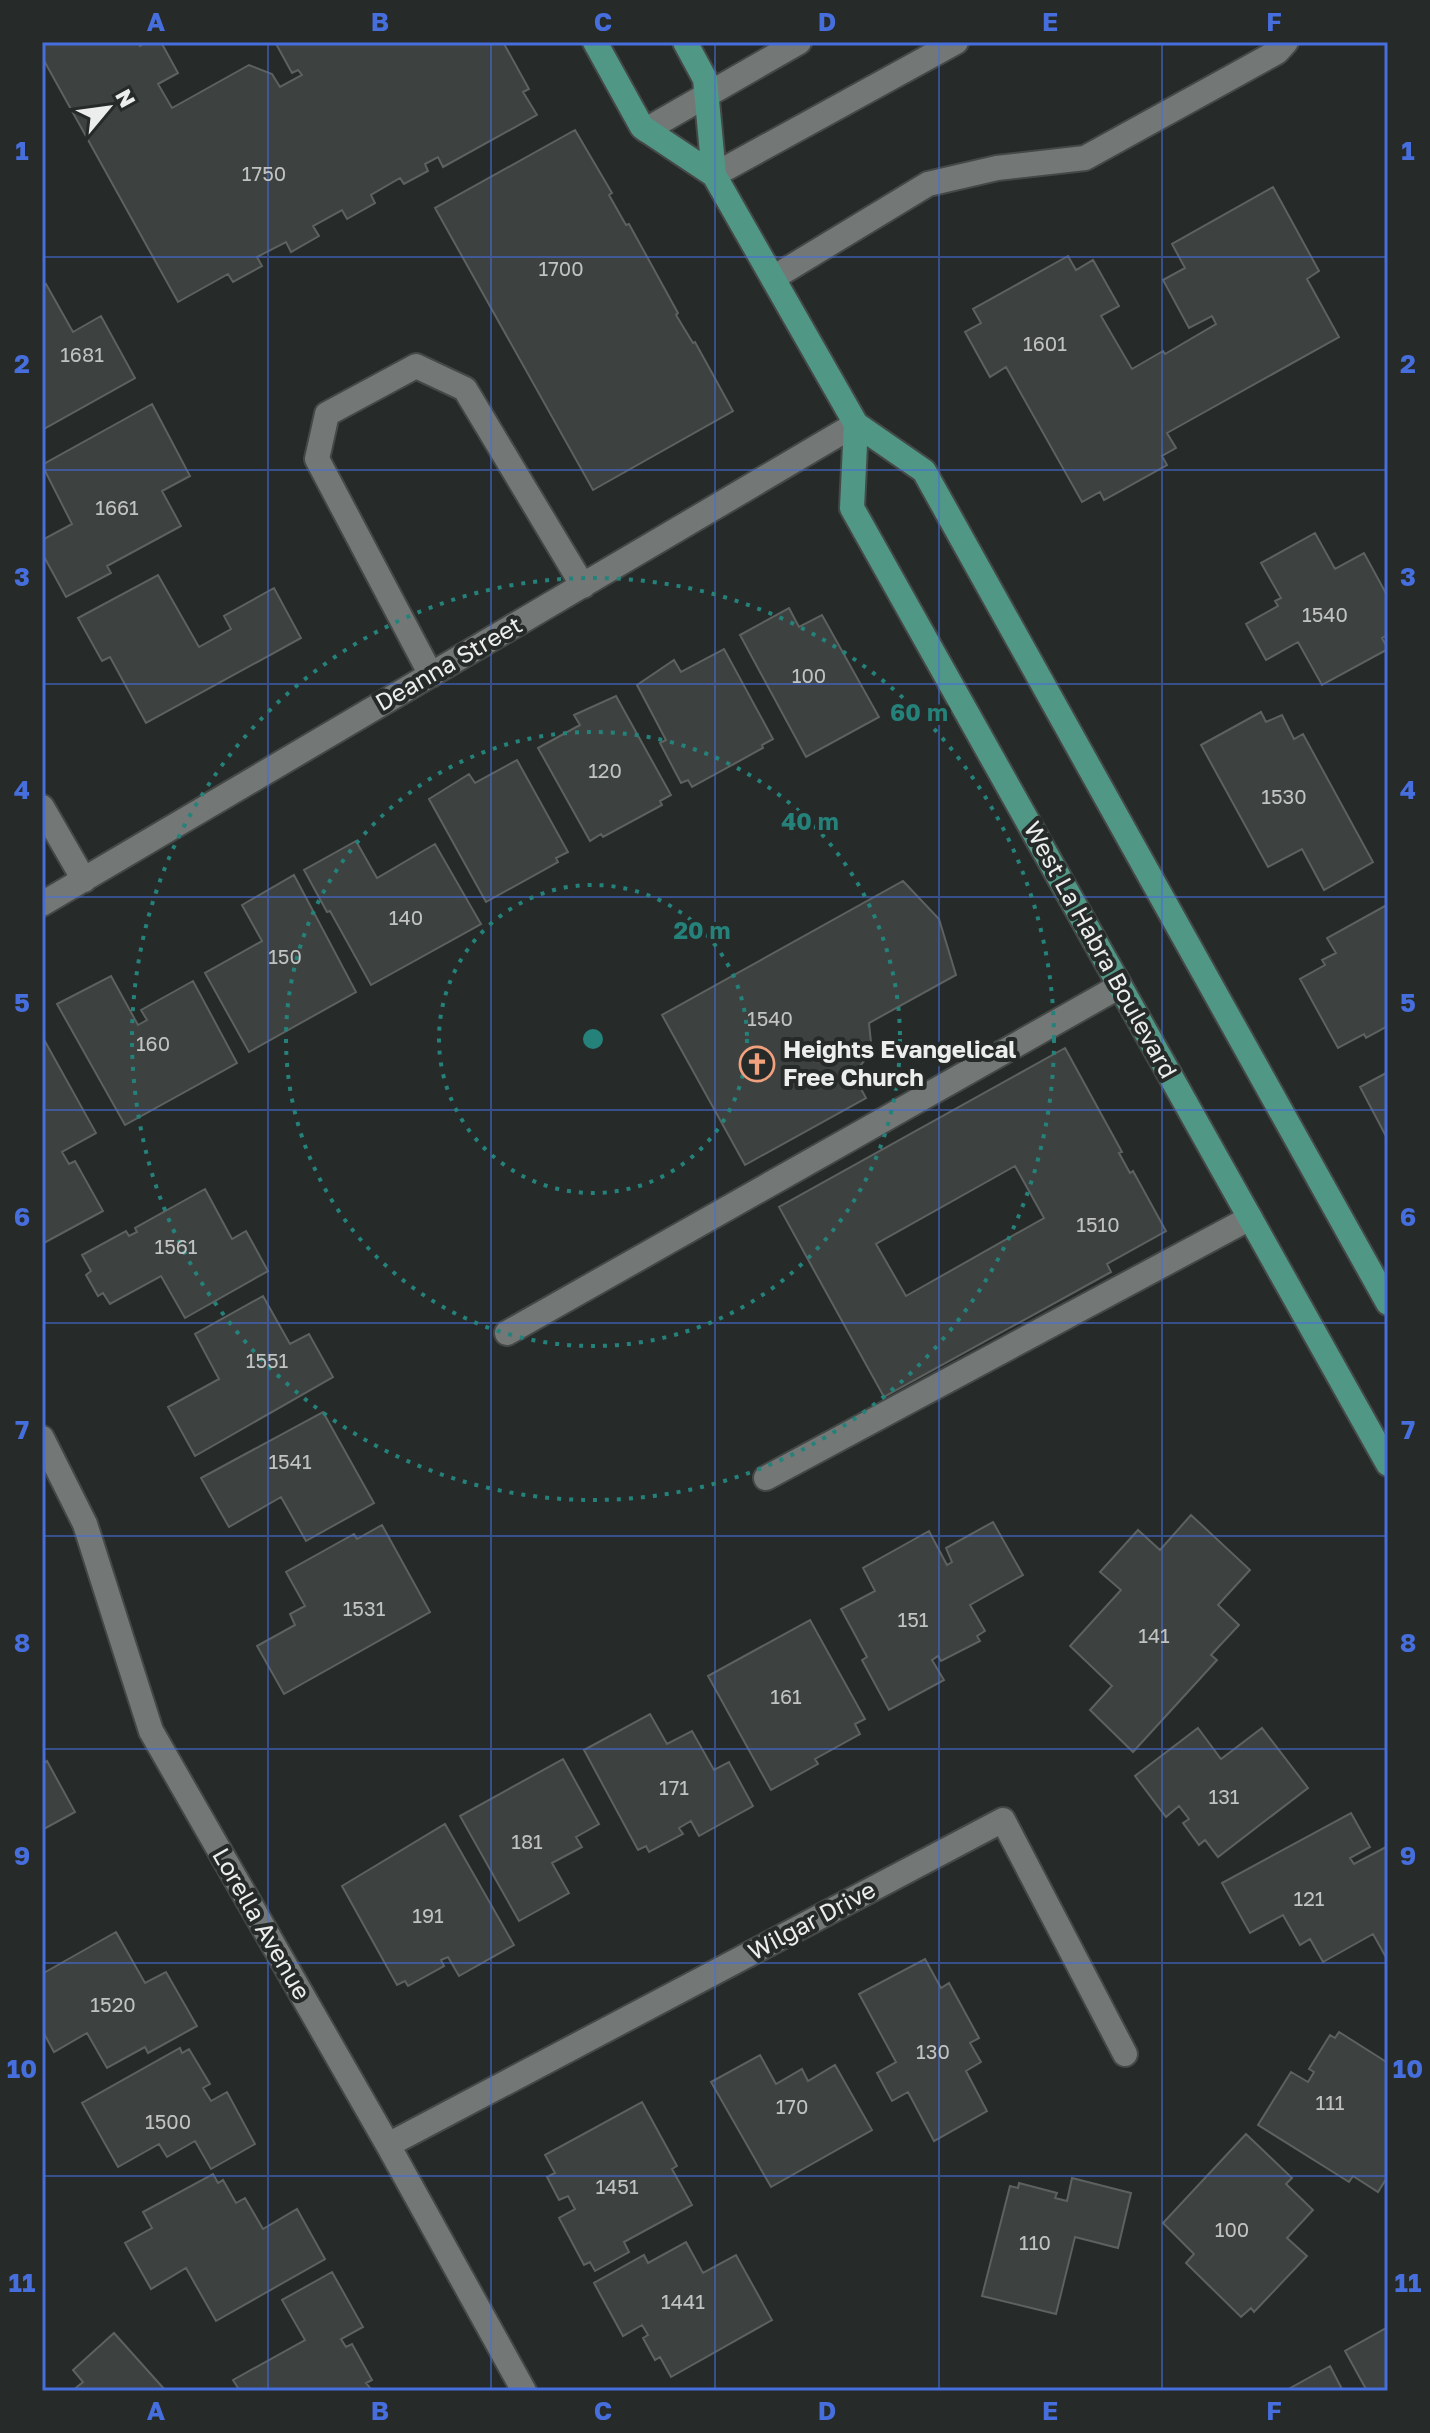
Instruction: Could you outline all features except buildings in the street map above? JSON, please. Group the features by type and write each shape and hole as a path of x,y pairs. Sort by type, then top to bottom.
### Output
{"main road":[{"path":"595,42 646,130 714,175"},
{"path":"685,42 705,79 714,175 856,424 924,471 1388,1303"},
{"name":"West La Habra Boulevard","path":"856,424 852,508 1388,1464"}],"street":[{"path":"646,130 799,42"},
{"path":"714,175 956,42"},
{"path":"773,278 928,184 997,168 1085,158 1277,52 1286,42"},
{"path":"431,675 317,459 327,414 416,366 465,389 583,586"},
{"name":"Deanna Street","path":"42,904 856,424"},
{"path":"42,807 84,880"},
{"path":"507,1333 1120,986"},
{"path":"766,1478 1250,1218"},
{"name":"Lorella Avenue","path":"42,1438 85,1524 151,1731 388,2145 524,2391"},
{"name":"Wilgar Drive","path":"388,2145 1003,1820 1125,2054"}],"place":[{"name":"Heights Evangelical Free Church","path":"757,1064"}]}
